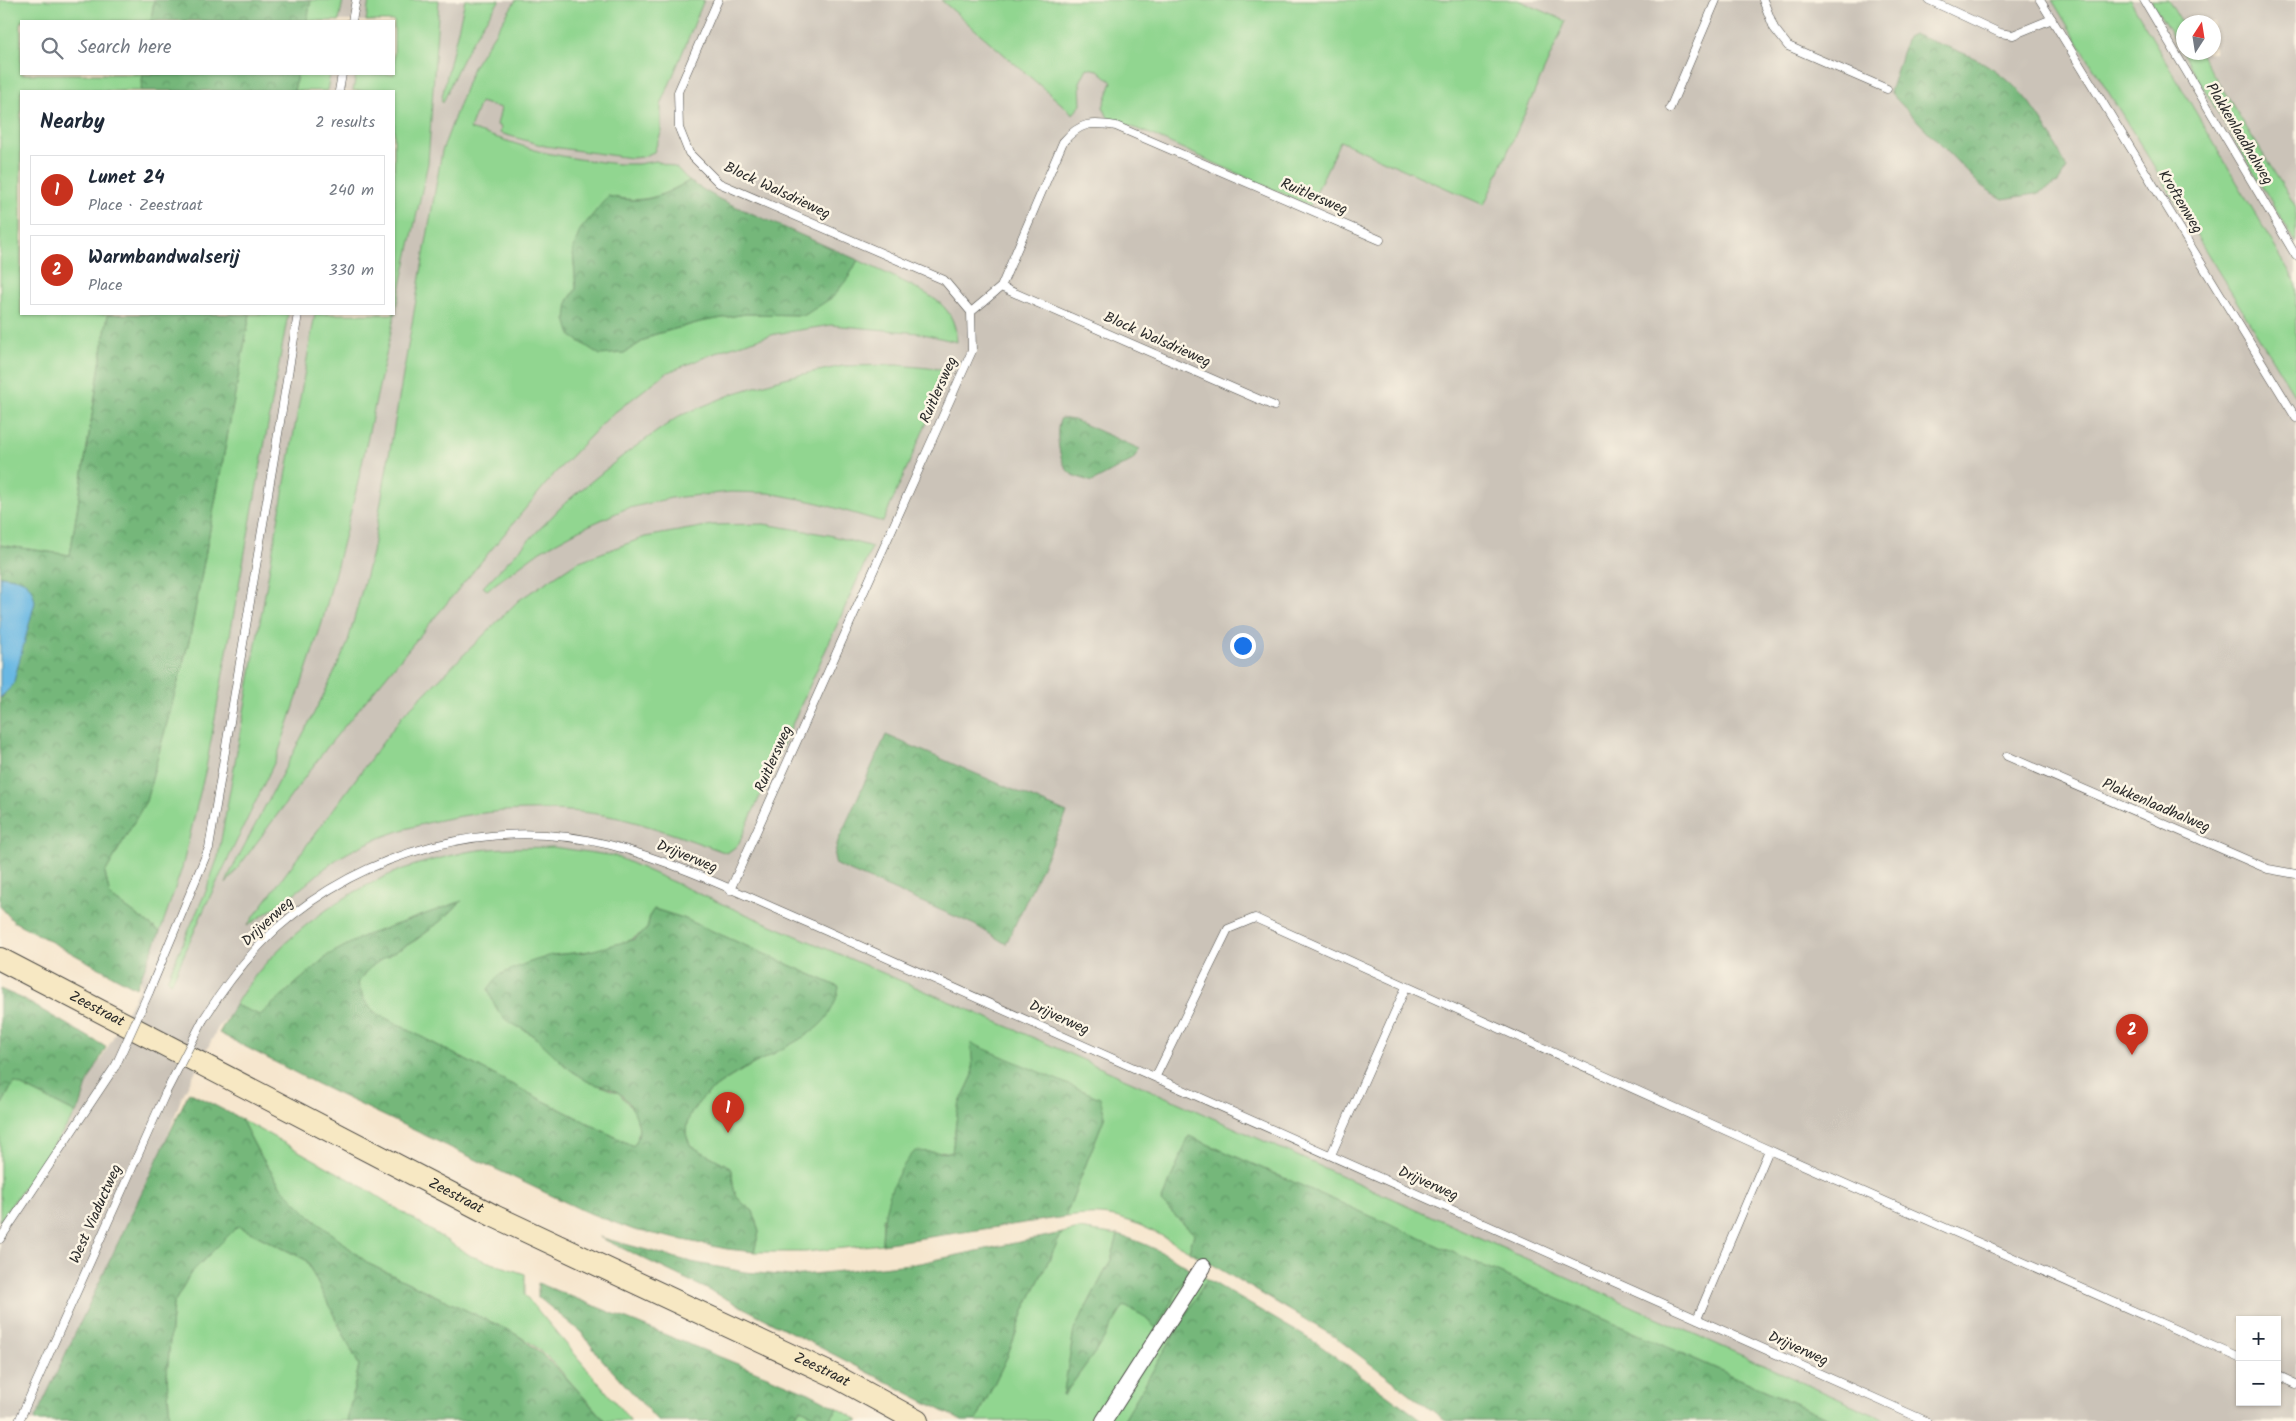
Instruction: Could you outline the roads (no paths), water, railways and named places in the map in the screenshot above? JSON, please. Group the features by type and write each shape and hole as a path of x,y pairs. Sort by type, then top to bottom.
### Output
{"main road":[{"name":"Zeestraat","path":"0,959 494,1216 834,1376 917,1421"}],"street":[{"path":"1104,1421 1204,1267"}],"lane":[{"path":"352,20 356,0"},
{"name":"Block Walsdrieweg","path":"718,0 678,92 678,128 689,153 720,182 944,280 971,312"},
{"path":"1670,108 1716,0"},
{"path":"1763,0 1774,28 1788,46 1887,89"},
{"path":"1929,0 2000,33 2013,35 2052,19"},
{"name":"Kroftenweg","path":"2040,0 2296,418"},
{"name":"Plakkenlaadhalweg","path":"2144,0 2296,256"},
{"path":"338,90 342,75"},
{"name":"Ruitlersweg","path":"730,890 972,351 971,312 1001,287 1063,142 1074,129 1094,122 1116,126 1380,240"},
{"name":"Block Walsdrieweg","path":"1001,287 1274,406"},
{"path":"0,1239 116,1065 149,992 209,848 298,315"},
{"name":"Plakkenlaadhalweg","path":"2007,756 2268,869 2296,874"},
{"name":"Drijverweg","path":"203,1020 237,971 275,930 302,907 349,877 377,864 444,844 482,837 517,835 575,839 608,844 637,852 730,890 1156,1076 1926,1421"},
{"path":"1156,1076 1228,929 1255,918 1769,1150 2236,1356"},
{"path":"1331,1155 1406,987"},
{"name":"West Viaductweg","path":"19,1421 166,1092 203,1020"},
{"path":"1697,1319 1769,1150"},
{"path":"2281,1377 2296,1384"}],"water":[{"path":"0,576 19,579 28,584 35,602 13,685 0,698"}],"place":[{"name":"Warmbandwalserij","path":"2132,1055"},
{"name":"Lunet 24","path":"728,1133"}]}
